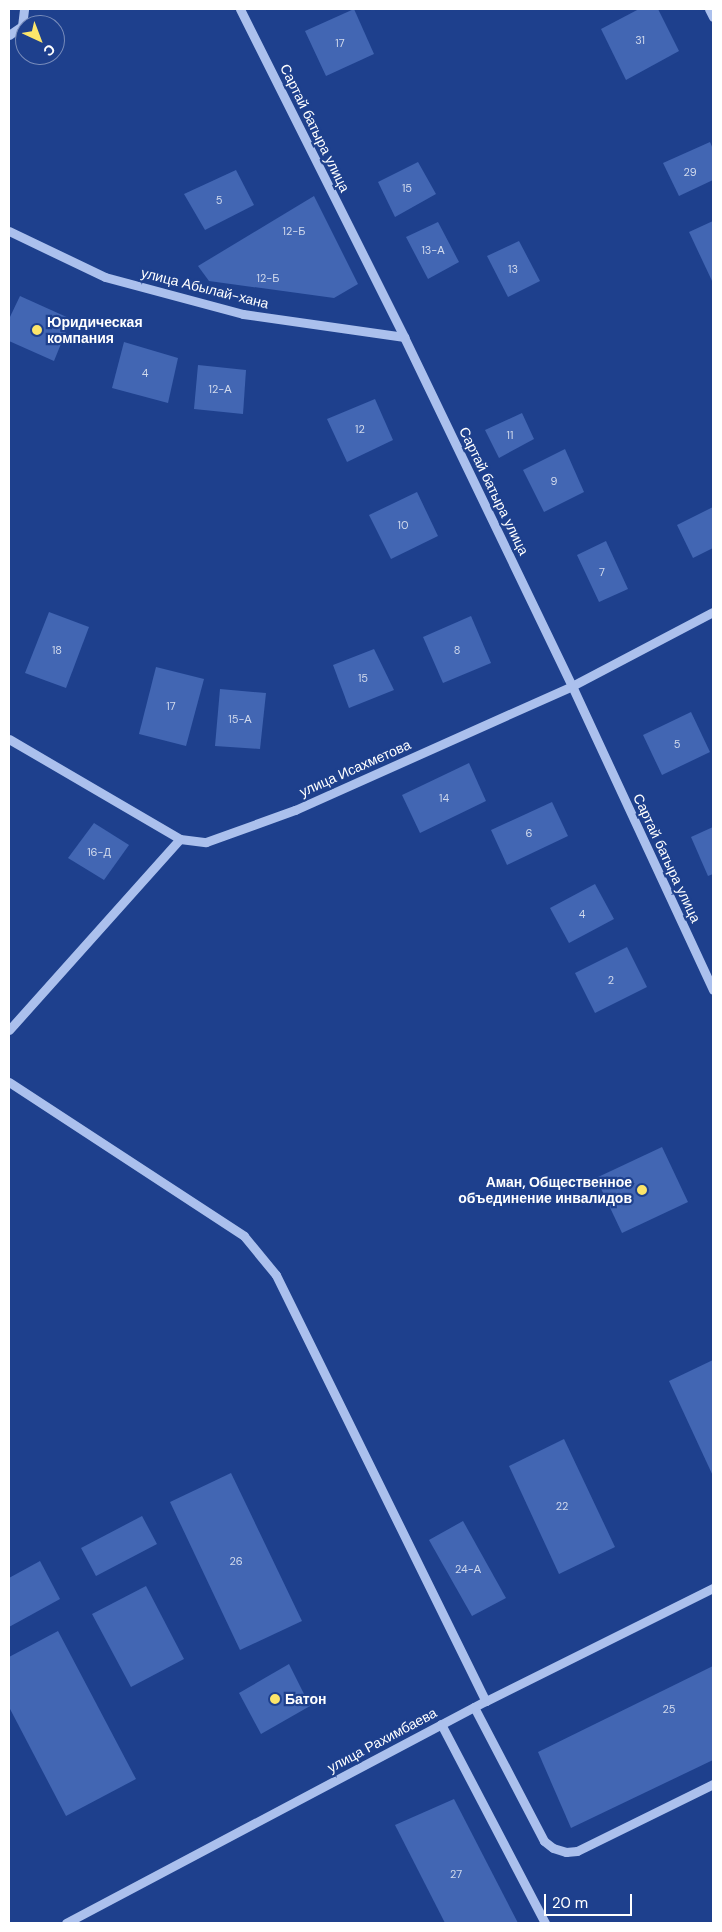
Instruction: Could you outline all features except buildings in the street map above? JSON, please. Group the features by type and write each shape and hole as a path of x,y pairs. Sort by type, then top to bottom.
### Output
{"street":[{"path":"9,35 22,26 24,9"},
{"name":"Сартай батыра улица","path":"240,9 404,337 572,686 713,990"},
{"path":"709,9 713,18"},
{"name":"улица Абылай-хана","path":"9,232 105,277 234,312 404,337"},
{"name":"улица Исахметова","path":"9,739 180,839 206,842 295,810 572,686 713,612"},
{"path":"9,1030 180,839"},
{"path":"9,1082 244,1236 276,1275 486,1701"},
{"name":"улица Рахимбаева","path":"66,1923 441,1724 713,1588"},
{"path":"474,1707 544,1841 560,1850 577,1851 713,1784"},
{"path":"441,1724 545,1923"}],"place":[{"name":"Юридическая компания","path":"37,330"},
{"name":"Аман, Общественное объединение инвалидов","path":"642,1190"},
{"name":"Батон","path":"275,1699"}]}
